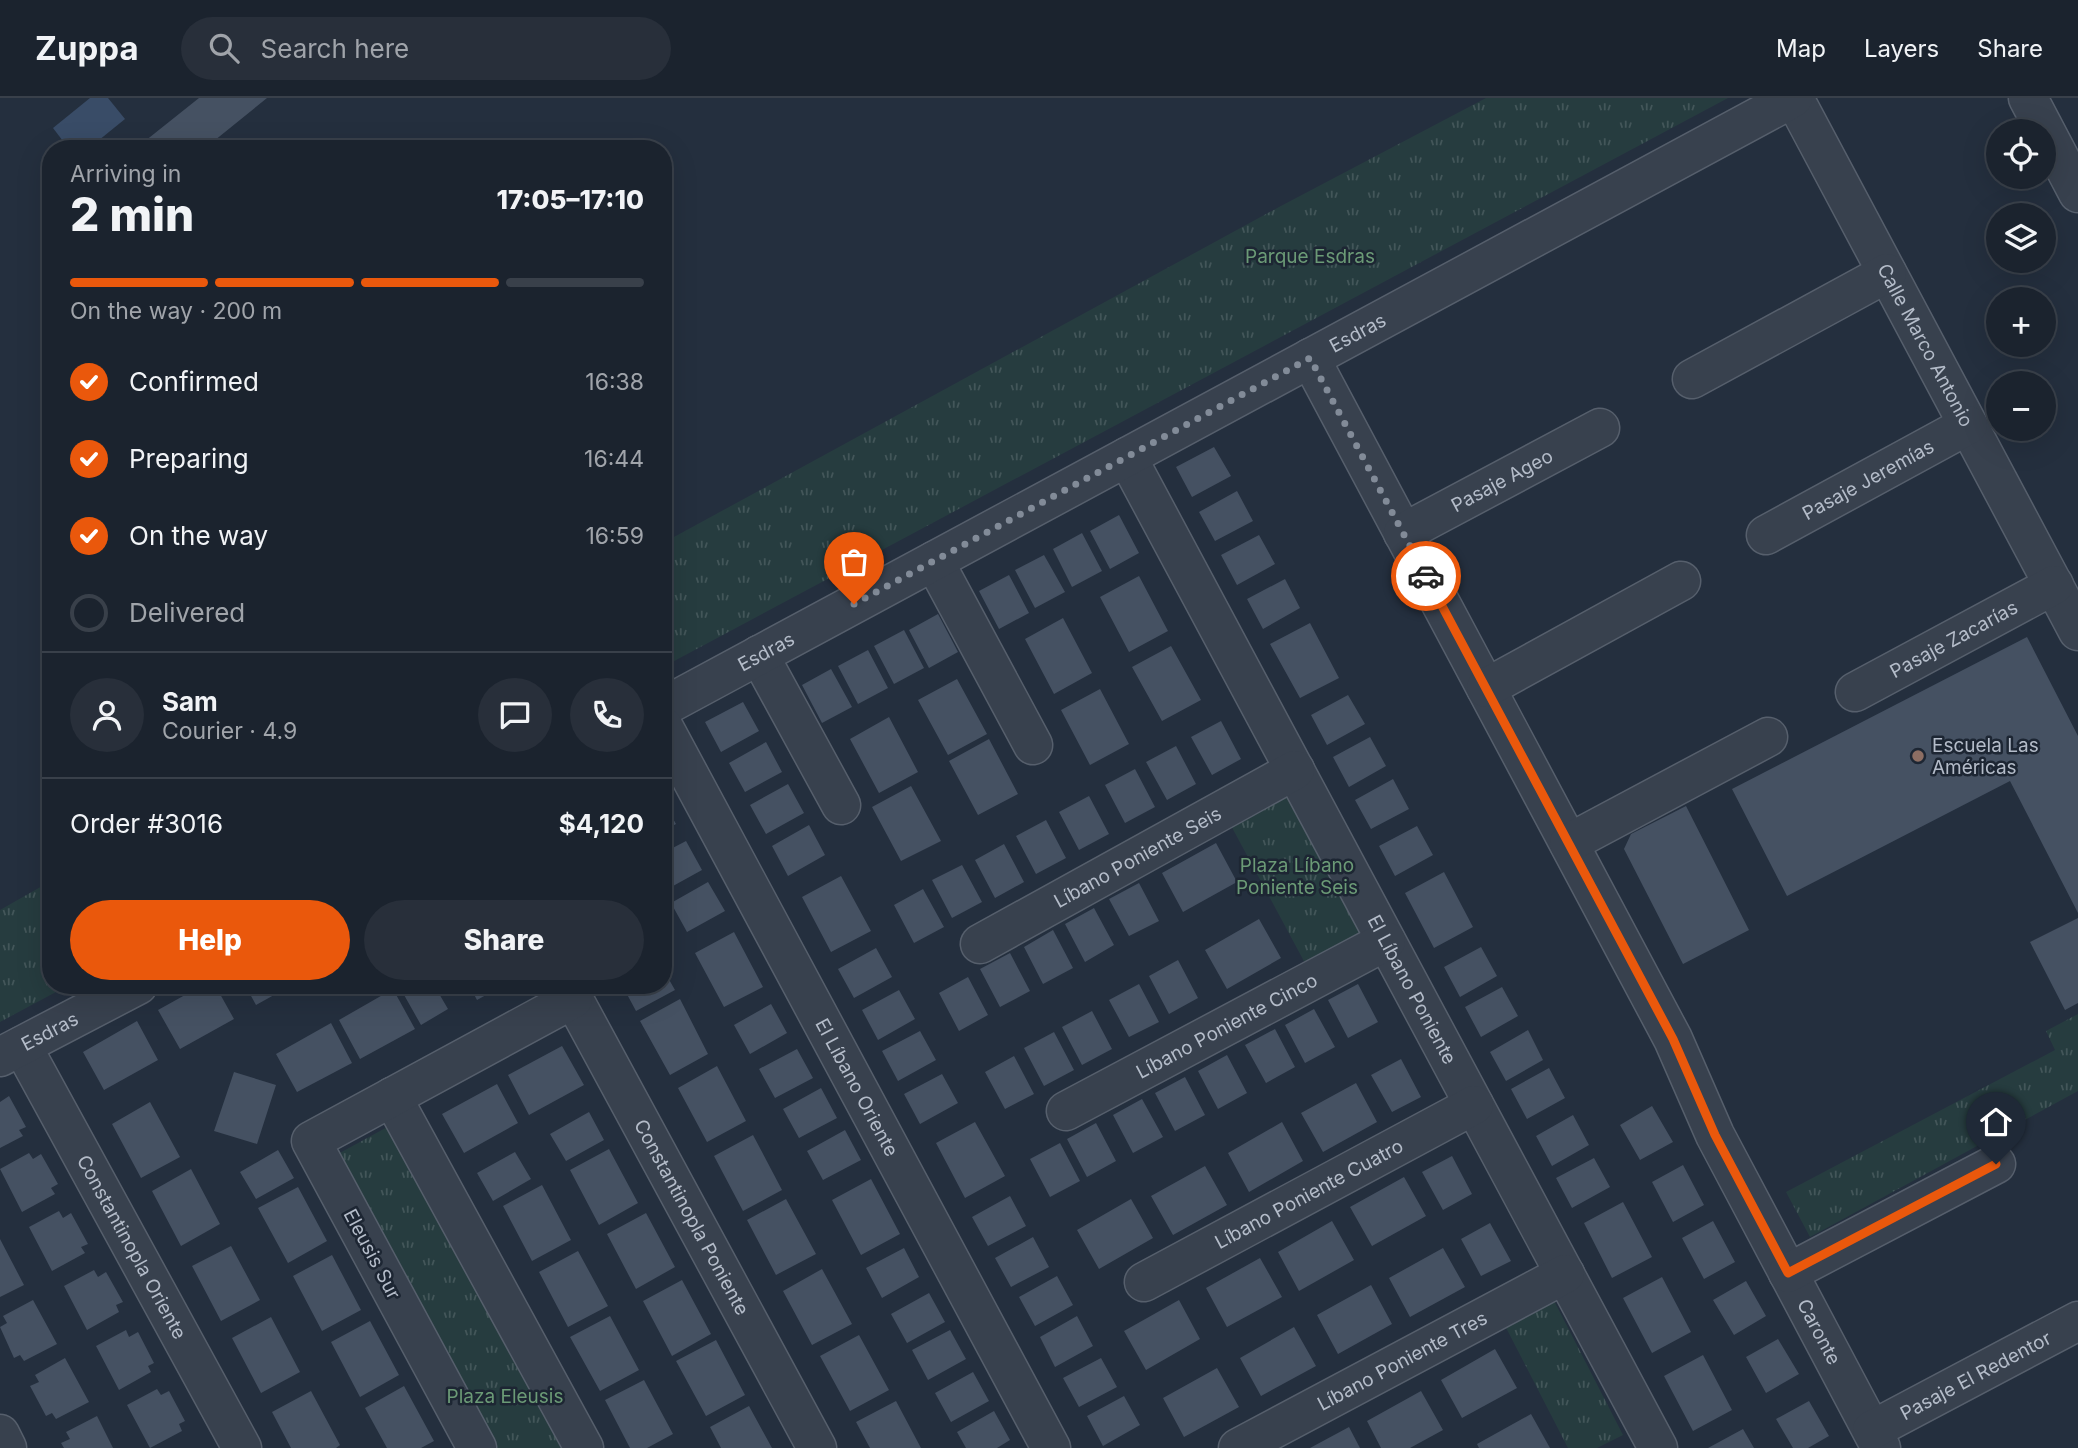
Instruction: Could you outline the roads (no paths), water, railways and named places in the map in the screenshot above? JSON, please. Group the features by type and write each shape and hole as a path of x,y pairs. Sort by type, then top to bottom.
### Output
{"street":[{"name":"Calle Marco Antonio","path":"1793,98 2078,631"},
{"name":"Esdras","path":"672,702 1793,98"},
{"path":"2028,98 2078,193"},
{"path":"1692,379 1887,273"},
{"name":"Caronte","path":"1310,358 1673,1039 1715,1135 1876,1439"},
{"name":"Pasaje Jeremías","path":"1766,535 1968,425"},
{"name":"Pasaje Ageo","path":"1403,533 1600,428"},
{"name":"El Líbano Poniente","path":"1127,457 1565,1274 1653,1446"},
{"path":"934,561 1033,745"},
{"path":"1486,688 1681,581"},
{"name":"Pasaje Zacarías","path":"1855,692 2054,585"},
{"path":"759,655 841,805"},
{"path":"1569,843 1768,737"},
{"name":"El Líbano Oriente","path":"672,743 1051,1448"},
{"name":"Líbano Poniente Seis","path":"980,944 1295,770"},
{"name":"Líbano Poniente Cinco","path":"1066,1111 1386,941"},
{"name":"Esdras","path":"11,1052 121,994"},
{"name":"Eleusis Sur","path":"477,1448 311,1141 392,1097 567,994"},
{"name":"Constantinopla Poniente","path":"571,994 817,1448"},
{"name":"Constantinopla Oriente","path":"11,1052 242,1448"},
{"path":"392,1097 584,1448"},
{"name":"Líbano Poniente Cuatro","path":"1144,1282 1474,1105"},
{"path":"1788,1273 1996,1164"},
{"name":"Líbano Poniente Tres","path":"1238,1448 1565,1274"},
{"name":"Pasaje El Redentor","path":"1876,1439 2078,1321"},
{"path":"0,1434 8,1448"}],"water":[{"path":"90,98 108,98 125,119 99,140 62,140 53,128"}],"place":[{"name":"Escuela Las Américas","path":"1918,756"}],"park label":[{"name":"Parque Esdras","path":"1310,256"},
{"name":"Plaza Líbano Poniente Seis","path":"1297,876"},
{"name":"Plaza Eleusis","path":"505,1396"}]}
